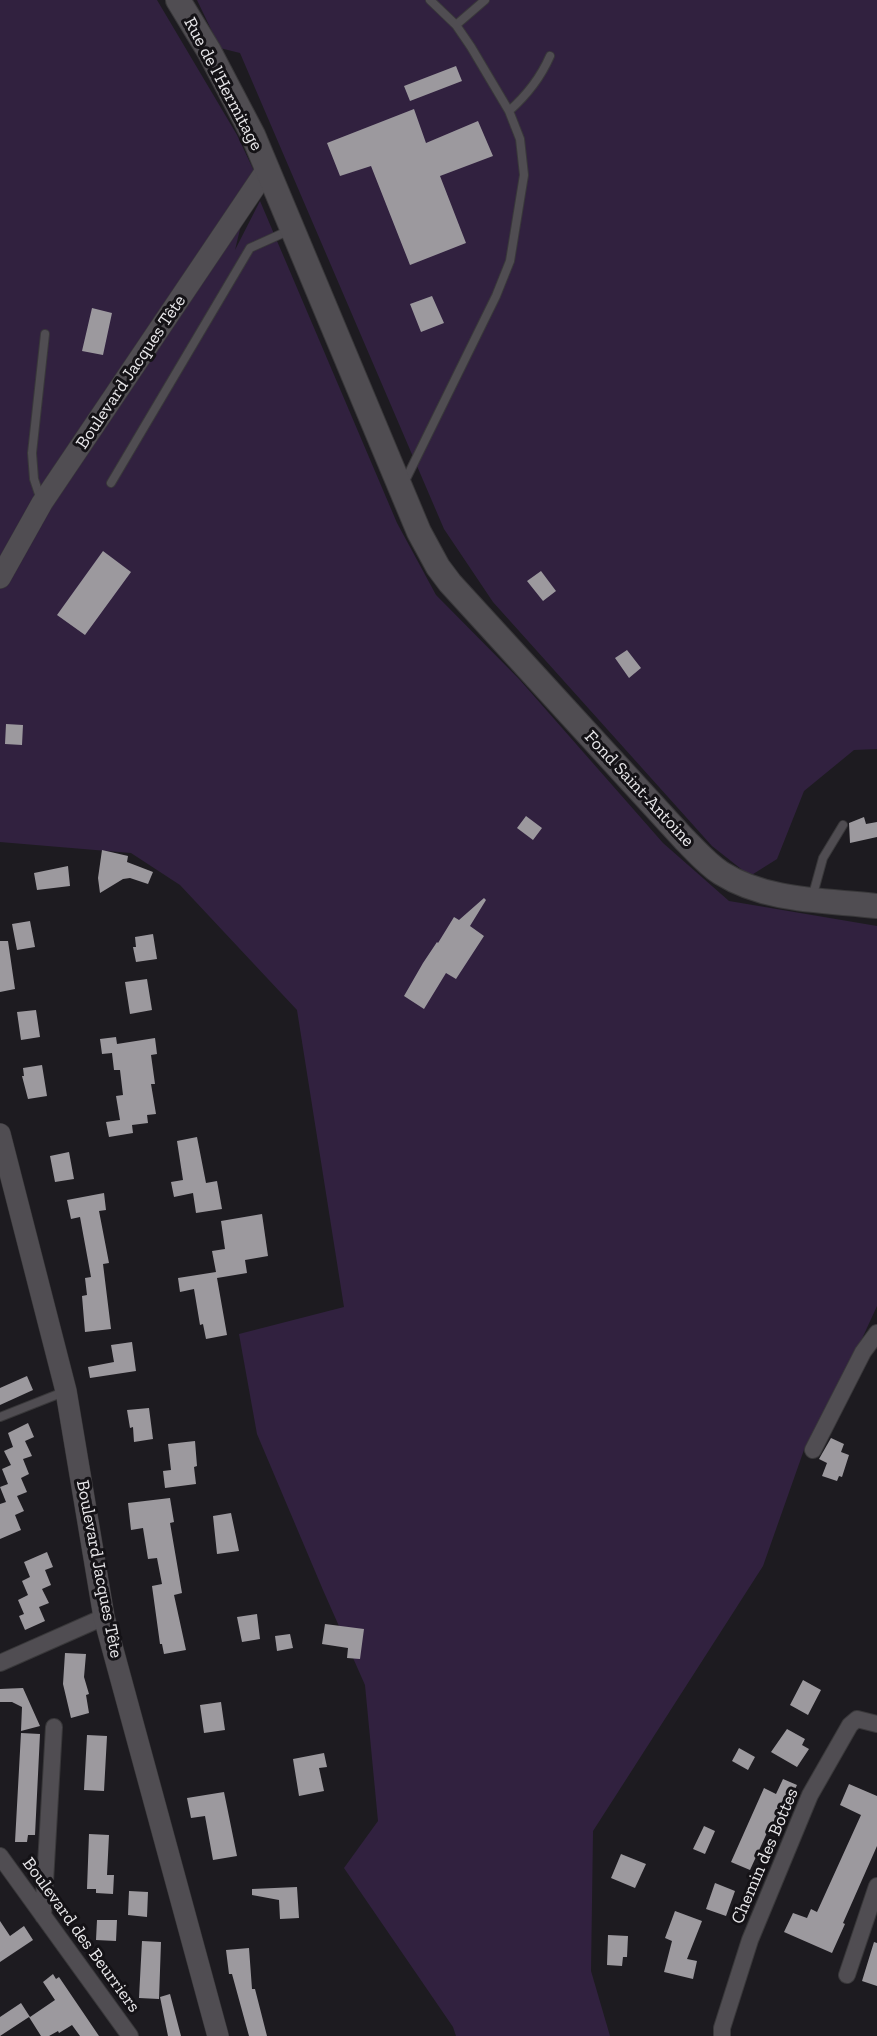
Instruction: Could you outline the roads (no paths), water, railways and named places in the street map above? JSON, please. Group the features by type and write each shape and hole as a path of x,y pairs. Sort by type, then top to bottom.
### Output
{"main road":[{"name":"Rue de l'Hermitage","path":"178,0 253,135 401,488"},
{"name":"Fond Saint-Antoine","path":"401,488 426,547 450,583 711,866 760,891 877,906"}],"street":[{"name":"Boulevard Jacques Tête","path":"0,578 42,503 267,169"},
{"name":"Boulevard Jacques Tête","path":"0,1134 66,1391 104,1617 218,2036"},
{"path":"813,1450 863,1352 877,1333"},
{"path":"0,1662 104,1617"},
{"name":"Chemin des Bottes","path":"722,2036 722,2028 750,1940 810,1795 850,1725 858,1719 877,1724"},
{"path":"43,1916 54,1726"},
{"name":"Boulevard des Beurriers","path":"0,1856 130,2036"},
{"path":"847,1975 877,1886"}],"lane":[{"path":"401,488 496,296 510,261 524,176 520,139 509,111 456,25 430,0"},
{"path":"456,25 485,0"},
{"path":"509,111 524,98 542,75 550,56"},
{"path":"111,483 250,248 293,229"},
{"path":"42,503 34,479 32,453 45,334"},
{"path":"812,899 823,858 843,825"},
{"path":"0,1417 66,1391"}]}
